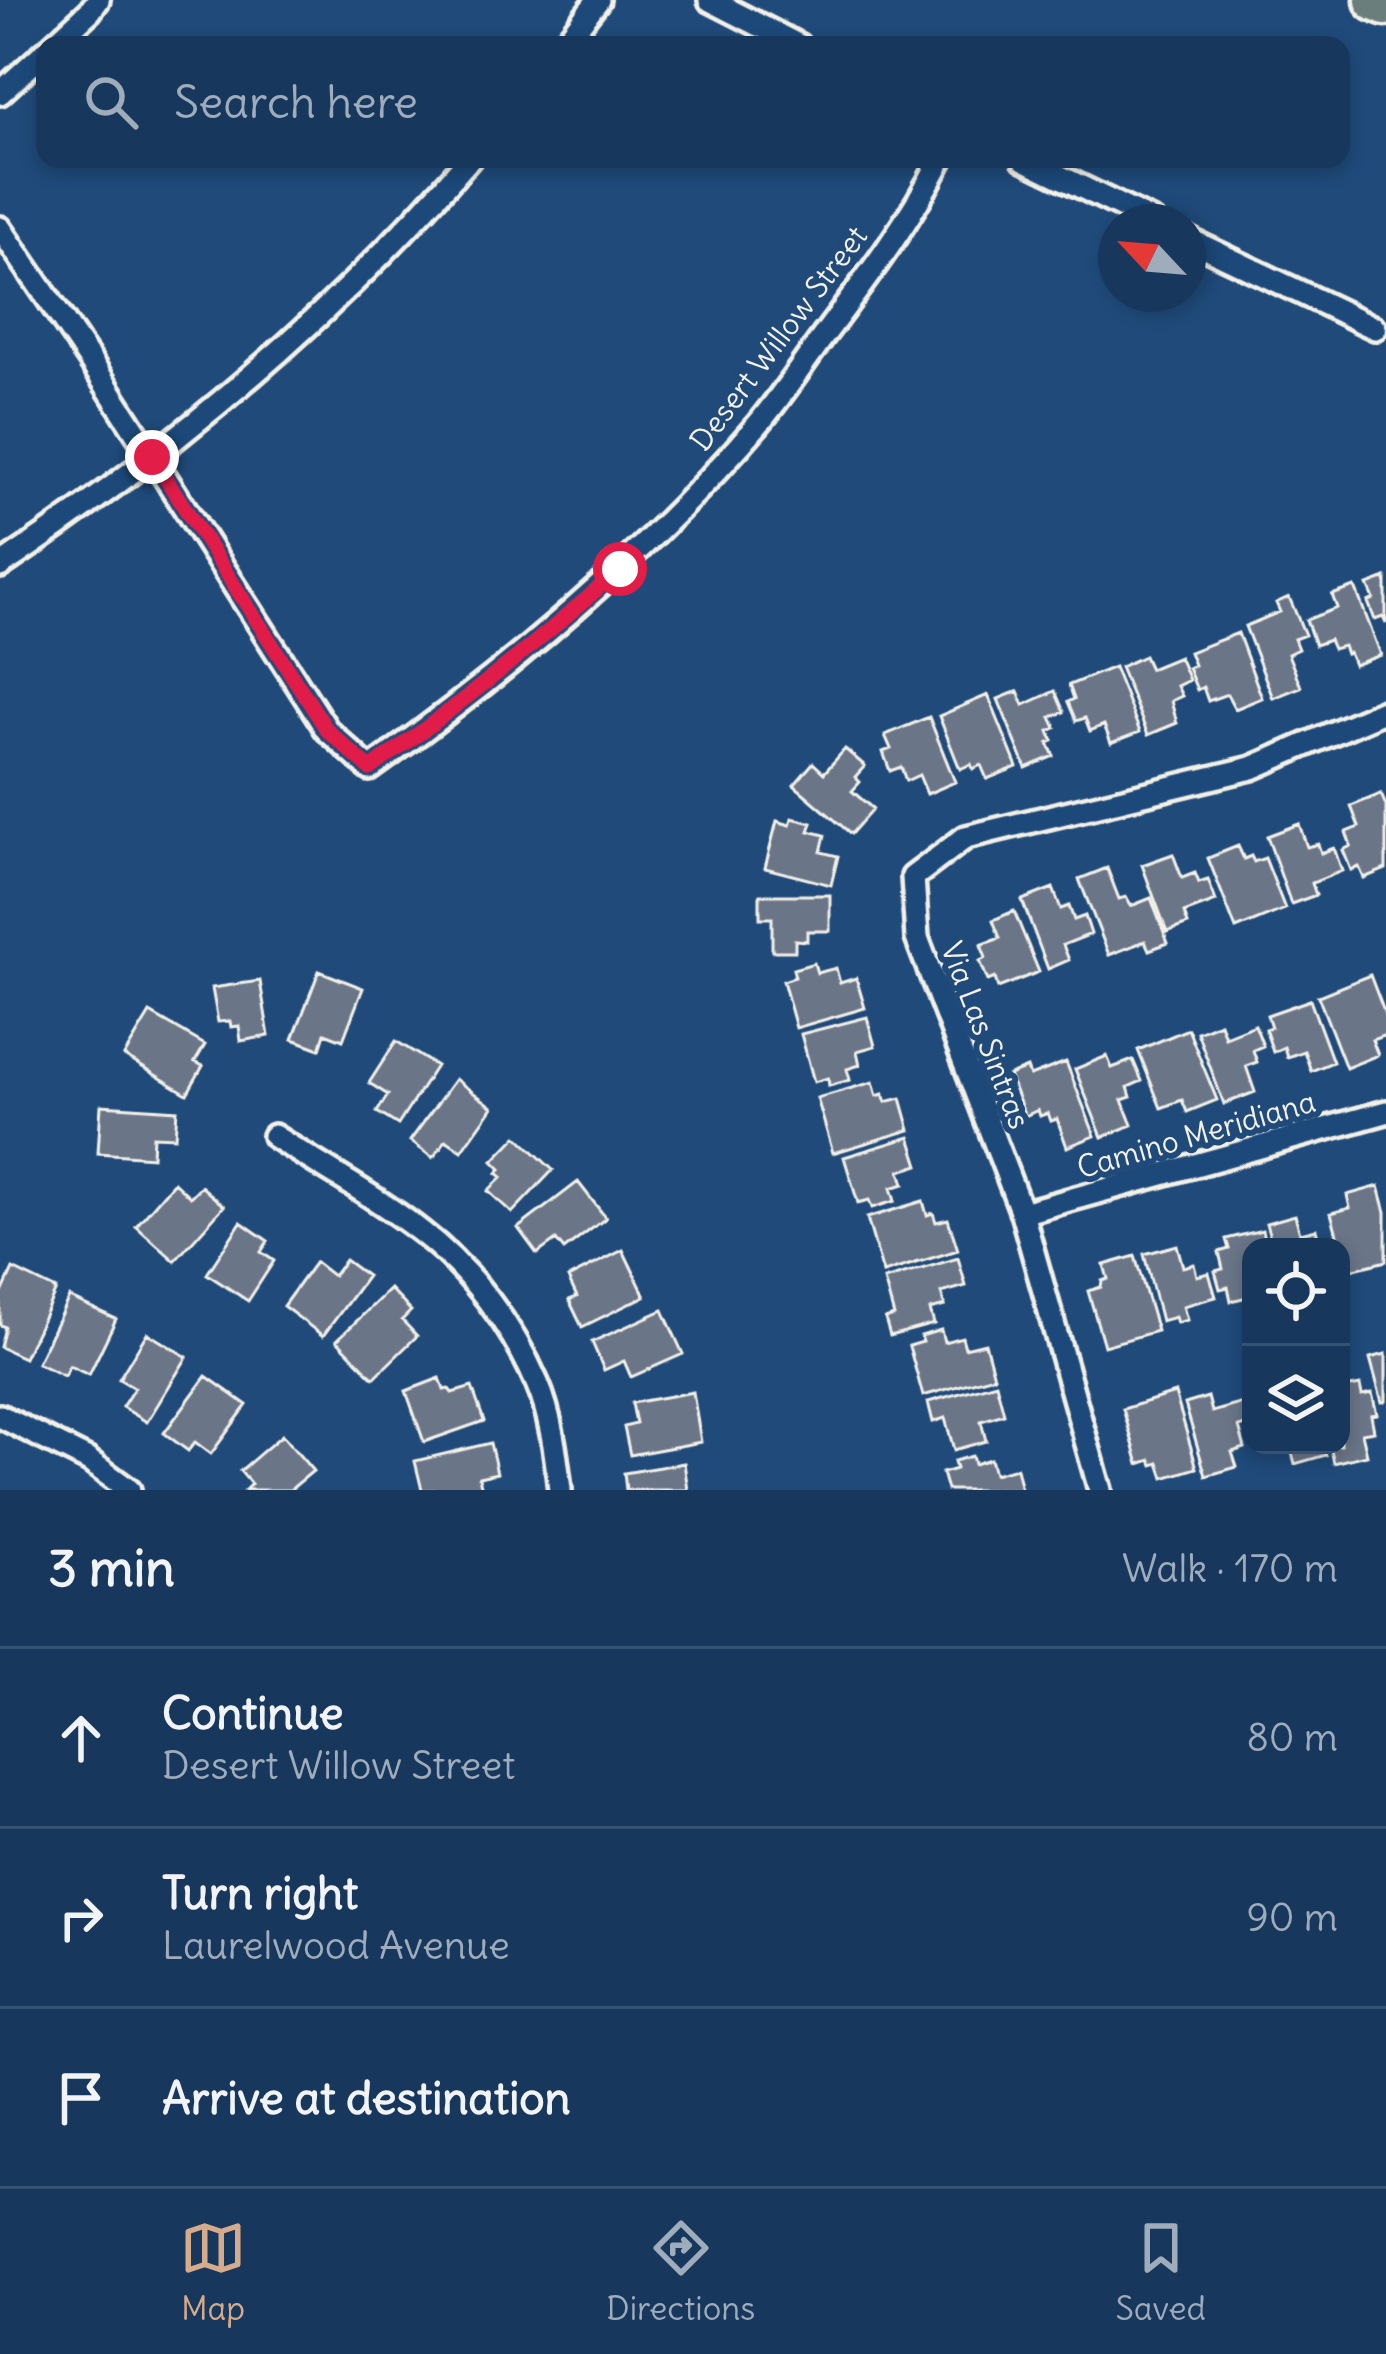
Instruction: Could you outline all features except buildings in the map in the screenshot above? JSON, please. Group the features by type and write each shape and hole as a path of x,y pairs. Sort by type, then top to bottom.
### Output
{"highway":[{"path":"1377,0 1386,4"}],"street":[{"path":"62,36 98,0"},
{"path":"570,36 598,0"},
{"path":"710,0 780,36"},
{"path":"0,93 36,60"},
{"path":"0,566 152,457 279,352 462,168"},
{"name":"Desert Willow Street","path":"152,457 327,730 370,769 546,635 692,496 760,421 868,277 935,168"},
{"path":"1043,168 1117,204"},
{"path":"0,228 152,457"},
{"path":"1206,248 1375,328"},
{"name":"Via Las Sintras","path":"1100,1490 1022,1213 917,938 913,877 965,837 1252,768 1386,710"},
{"name":"Camino Meridiana","path":"1022,1213 1386,1112"},
{"path":"274,1136 421,1231 468,1276 505,1323 538,1385 560,1490"},
{"path":"0,1416 88,1460 129,1490"}],"route":[{"path":"152,457 327,730 370,769 546,635 620,569"}]}
